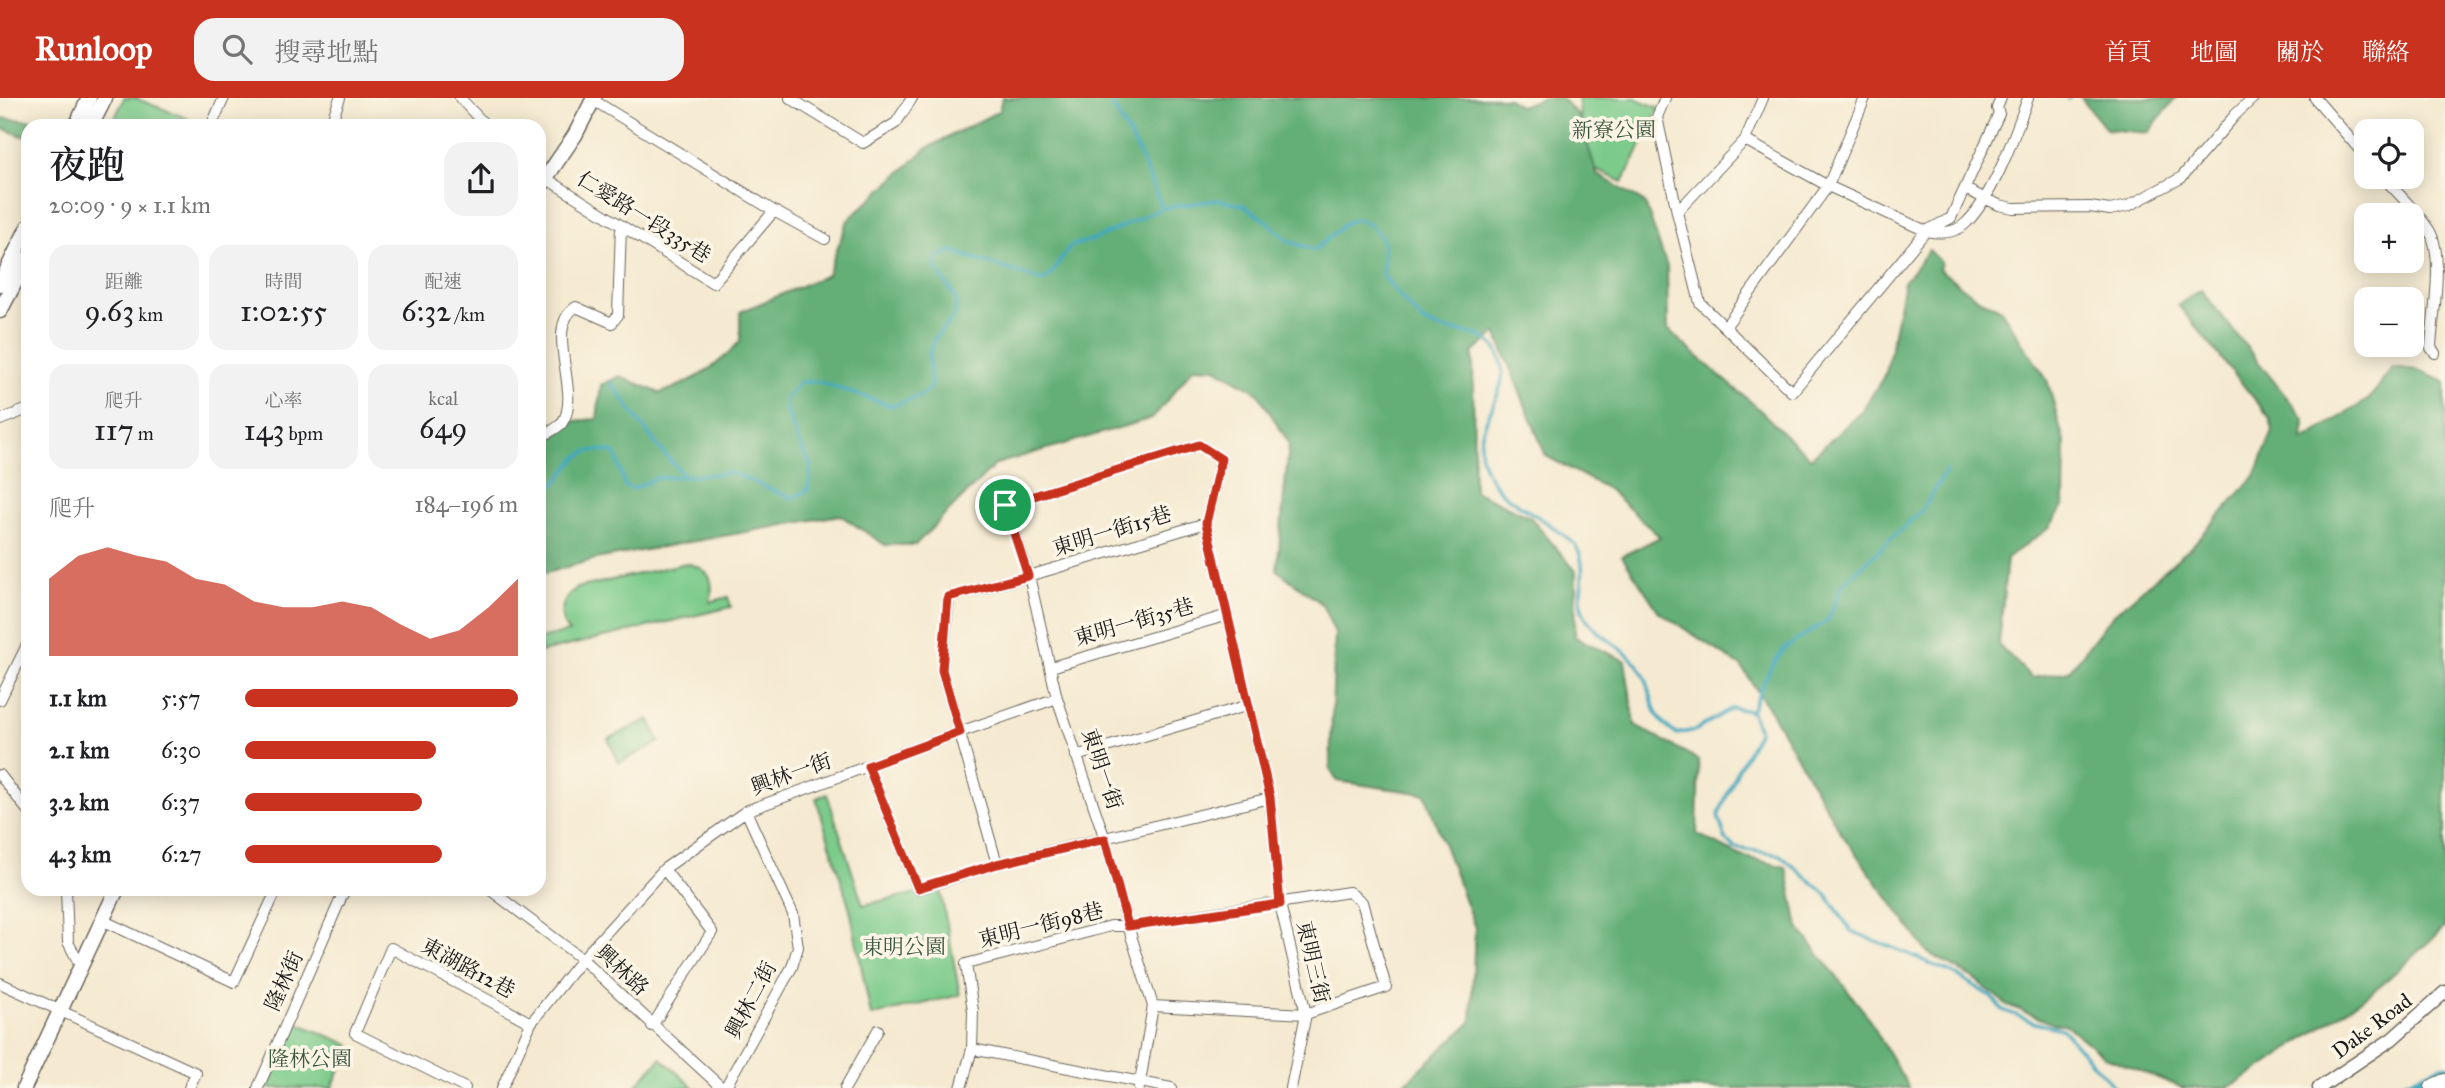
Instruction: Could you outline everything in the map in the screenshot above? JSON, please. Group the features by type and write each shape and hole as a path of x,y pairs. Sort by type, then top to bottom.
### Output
{"highway":[{"path":"2434,1088 2445,1083"}],"main road":[{"path":"79,119 89,98"},
{"path":"94,119 105,98"},
{"path":"546,173 575,135 594,99"},
{"path":"0,284 21,241"},
{"path":"0,312 21,272"},
{"path":"24,1088 114,896"}],"street":[{"path":"214,119 224,98"},
{"path":"332,119 340,98"},
{"path":"460,98 480,119"},
{"path":"790,98 863,143 896,123 912,98"},
{"path":"1665,98 1657,117 1700,303 1792,392 1926,231 1951,218 1999,114 1997,108 2001,98"},
{"path":"1677,212 1745,139 1763,98"},
{"path":"1725,327 1828,186 1865,98"},
{"path":"1745,139 1828,186 1926,231 1941,234 1956,230 1967,222 1985,198 2028,98"},
{"path":"1965,189 1999,205 2013,208 2090,207 2110,210 2128,206 2181,178 2235,114 2253,98"},
{"path":"2315,98 2354,143"},
{"path":"594,99 774,211 825,239"},
{"name":"仁愛路一段335巷","path":"546,183 713,283 774,211"},
{"path":"2393,189 2431,232 2437,254 2431,348 2435,353"},
{"path":"546,434 562,423 569,400 562,349 564,324 571,311 576,307 612,323 618,315 621,226"},
{"path":"0,419 21,412"},
{"name":"東明三街","path":"1005,505 1199,445 1221,459 1206,523 1270,797 1280,904 1306,1014 1291,1088"},
{"name":"東明一街","path":"1005,505 1028,576 1057,698 1105,839 1153,1006 1140,1085"},
{"name":"東明一街15巷","path":"960,732 942,670 948,597 1206,523"},
{"name":"東明一街35巷","path":"1051,667 1228,615"},
{"path":"0,701 3,684 21,654"},
{"name":"興林一街","path":"502,1088 531,1023 583,959 664,869 746,811 1057,698"},
{"path":"1076,756 1249,705"},
{"path":"960,732 997,864"},
{"path":"868,766 918,888 997,864 1270,797"},
{"path":"0,775 21,802"},
{"name":"興林二街","path":"724,1088 792,967 798,947 793,914 746,811"},
{"path":"652,1026 712,932 664,869"},
{"path":"1128,926 1349,892 1362,902 1386,988 1306,1014 1153,1006"},
{"path":"66,896 68,942 81,967"},
{"path":"102,920 234,982 274,896"},
{"name":"隆林街","path":"258,1088 342,896"},
{"name":"興林路","path":"498,896 583,959 652,1026 724,1088"},
{"name":"東明一街98巷","path":"972,1049 973,1012 966,964 1111,926 1128,926"},
{"name":"東湖路12巷","path":"465,1088 355,1033 391,948 531,1023"},
{"path":"0,983 196,1073 188,1088"},
{"name":"Dake Road","path":"2319,1088 2392,1039 2445,992"},
{"path":"845,1088 878,1030"},
{"path":"961,1088 972,1049 1140,1085 1171,1088"}],"green space":[{"path":"124,98 135,98 189,119 114,119"},
{"path":"1002,98 1508,98 1519,106 1543,98 1561,98 1578,115 1597,174 1645,203 1667,267 1668,329 1811,458 1861,412 1886,373 1904,282 1929,250 1941,262 1939,269 1977,298 2000,309 2047,380 2065,445 2064,505 2049,528 2007,558 1999,645 2032,678 2069,671 2112,616 2192,546 2255,476 2273,431 2270,418 2178,305 2201,290 2304,419 2303,440 2369,399 2393,367 2417,370 2445,382 2445,927 2379,987 2251,1075 2227,1088 2183,1088 2105,1057 2065,1024 2054,1024 2007,1005 1972,977 1928,953 1841,833 1771,712 1741,666 1659,612 1622,556 1660,537 1608,489 1546,456 1496,333 1473,353 1474,491 1530,517 1576,571 1575,637 1625,661 1635,725 1699,760 1697,834 1741,856 1786,867 1798,927 1866,1014 1909,1088 1400,1088 1471,1022 1475,928 1425,794 1337,781 1330,769 1335,633 1322,604 1277,570 1289,443 1257,392 1215,368 1194,367 1153,418 996,464 915,545 885,545 840,515 596,559 546,573 546,423 597,419 601,385 620,376 660,393 693,379 714,366 740,341 740,312 827,275 848,220 927,148 999,111"},
{"name":"新寮公園","path":"1578,98 1635,98 1659,108 1623,182 1587,166"},
{"path":"2081,98 2176,98 2148,133 2106,129"},
{"path":"0,118 21,120 21,135 0,129"},
{"path":"686,563 701,568 709,576 712,587 710,602 728,597 731,607 546,651 546,637 569,632 563,621 562,608 567,597 577,588"},
{"path":"649,719 660,742 619,763 608,739"},
{"name":"東明公園","path":"827,794 863,905 940,888 960,995 871,1016 850,909 816,798"},
{"name":"隆林公園","path":"295,1022 350,1045 332,1088 267,1088"},
{"path":"661,1058 694,1088 634,1088"}],"waterway":[{"path":"1108,98 1137,149 1162,208"},
{"path":"546,490 558,481 578,457 599,450 615,453 625,486 632,489 656,478 732,473 792,498 808,490 811,466 786,409 786,399 800,382 819,382 892,406 920,396 931,387 929,353 935,338 955,316 956,298 935,267 937,257 951,251 1044,281 1070,246 1095,239 1162,208 1217,200 1243,205 1269,223 1288,241 1315,250 1347,222 1358,219 1380,235 1384,248 1382,275 1420,318 1441,329 1479,336 1494,346 1501,360 1503,374 1480,442 1486,471 1493,483 1512,501 1546,522 1575,545 1582,563 1583,612 1594,628 1633,659 1639,667 1659,718 1676,734 1696,730 1732,708 1751,711 1759,731 1718,816 1726,840 1735,848 1780,855 1827,895 1851,931 1959,976 1990,996 2003,1010 2035,1023 2062,1029 2115,1088"},
{"path":"611,383 656,444 684,476"},
{"path":"1751,711 1770,669 1784,649 1828,620 1843,584 1923,509 1946,471"},
{"path":"2409,1088 2445,1073"}],"route":[{"path":"1199,445 1221,459 1206,523 1270,797 1280,904 1128,926 1105,839 997,864 918,888 868,766 960,732 942,670 948,597 1028,576 1005,505 1199,445"}]}
